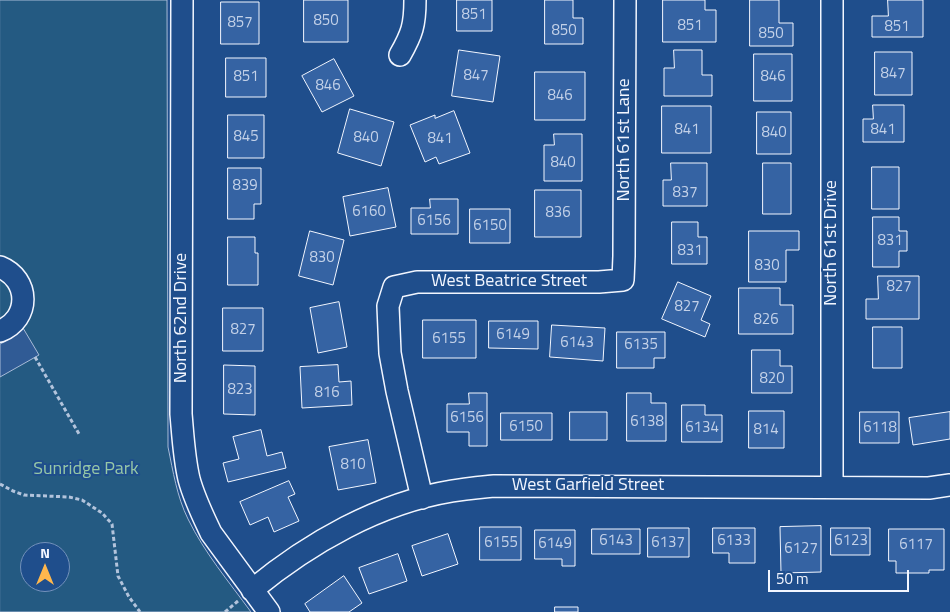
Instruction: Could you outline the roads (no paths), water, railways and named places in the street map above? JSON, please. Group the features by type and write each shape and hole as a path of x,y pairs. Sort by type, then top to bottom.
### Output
{"street":[{"name":"North 62nd Drive","path":"182,0 181,414 183,438 190,480 204,519 246,595 269,612"},
{"path":"400,55 410,38 415,17 415,0"},
{"name":"North 61st Lane","path":"623,280 625,0"},
{"name":"North 61st Drive","path":"832,0 832,487"},
{"path":"0,267 11,273 18,282 23,302 15,322 0,331"},
{"name":"West Beatrice Street","path":"422,498 390,353 388,306 394,287 417,282 599,282 623,280"},
{"name":"West Garfield Street","path":"246,595 302,552 361,520 387,509 451,491 494,486 929,488 950,485"}],"park label":[{"name":"Sunridge Park","path":"86,470"}]}
